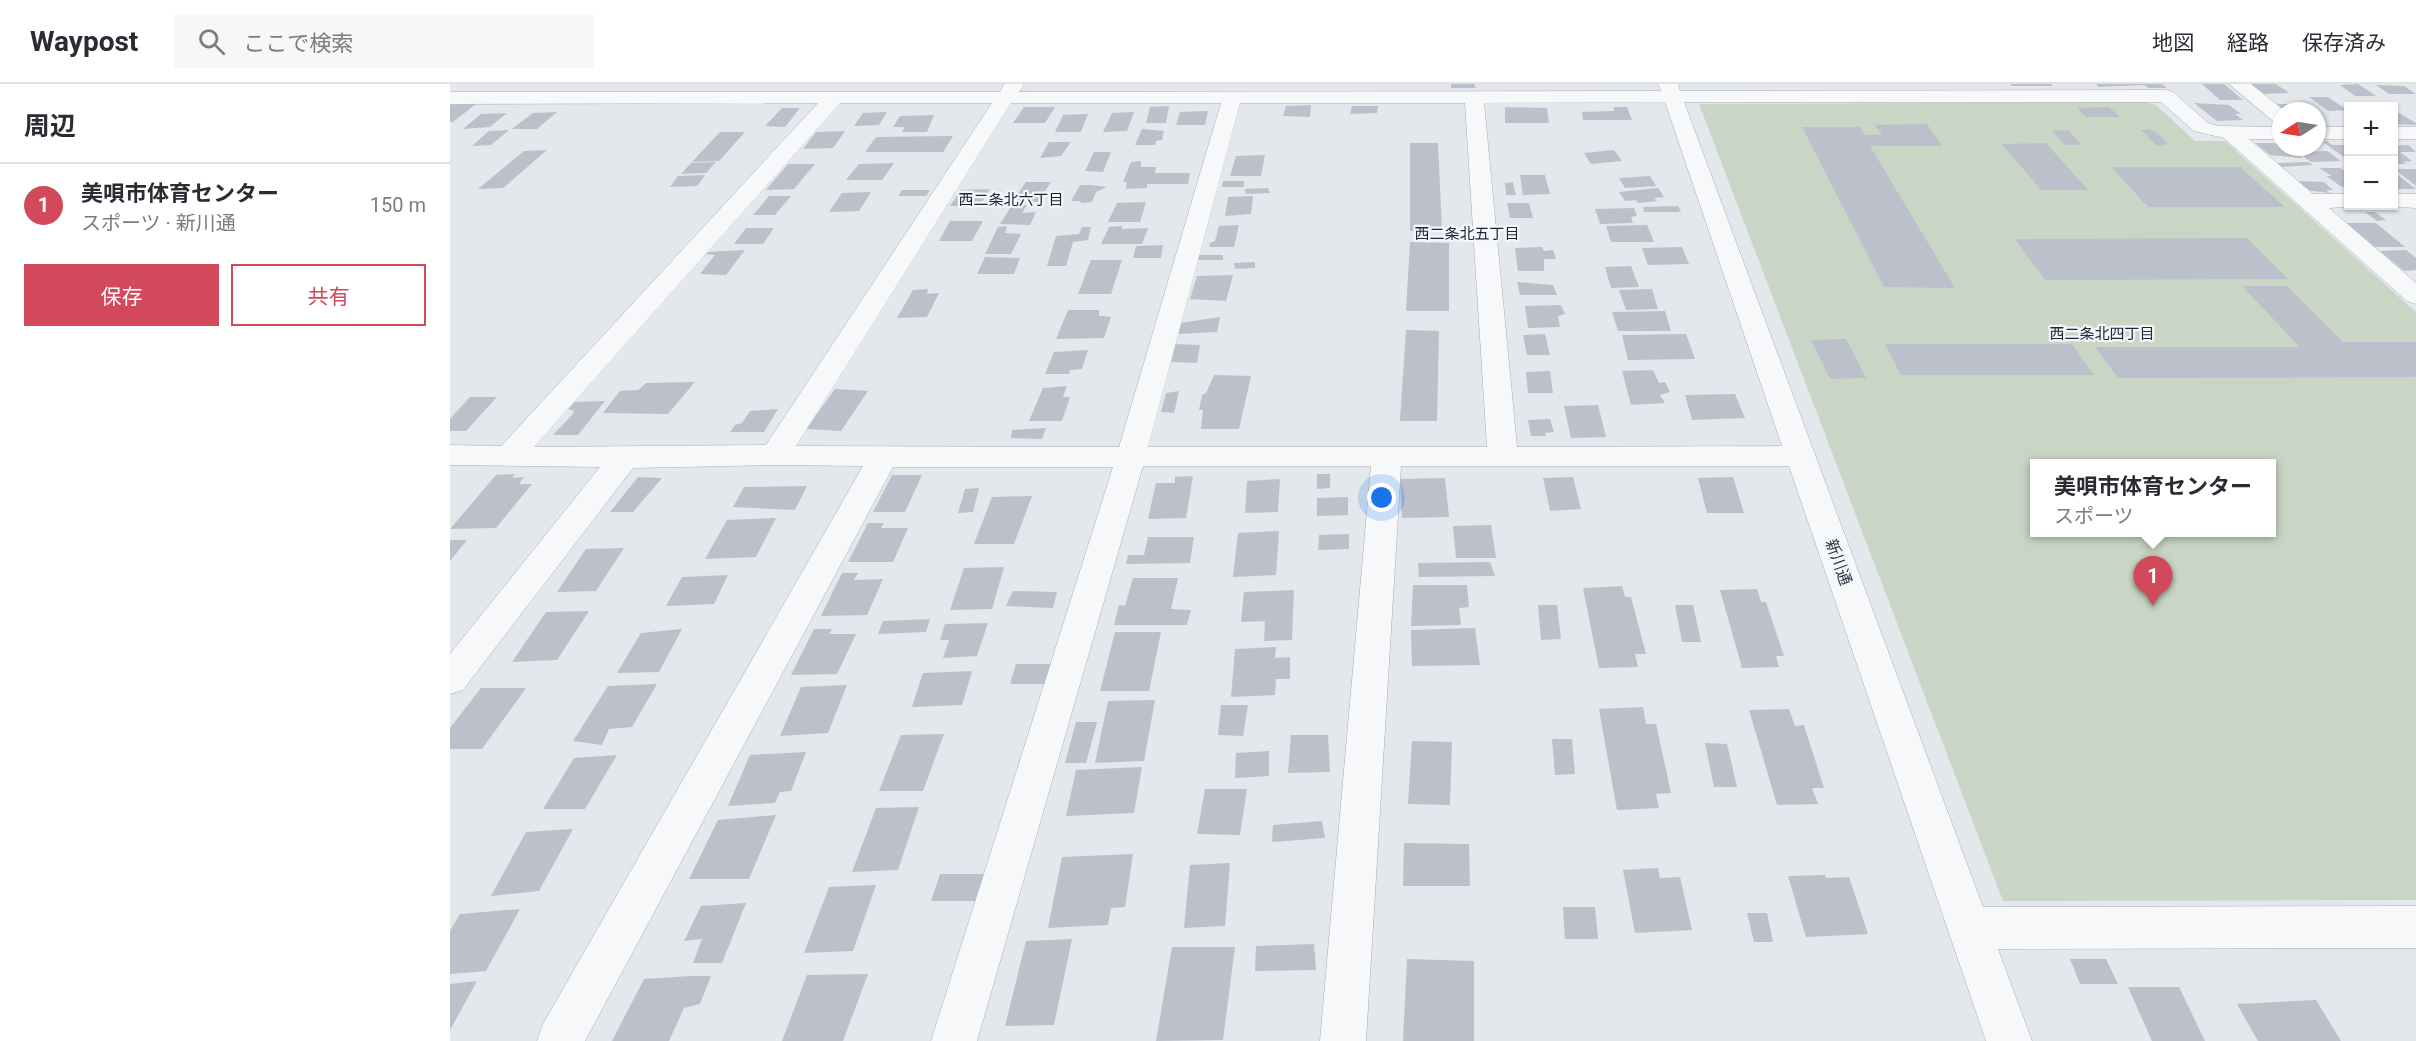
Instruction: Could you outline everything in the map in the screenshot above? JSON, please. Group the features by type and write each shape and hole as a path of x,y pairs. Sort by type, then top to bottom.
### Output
{"street":[{"path":"2239,84 2272,111"},
{"path":"450,98 834,98 1009,91 1244,93 1397,91 1474,98 1670,90 2086,90 2166,96 2201,127 2217,132 2272,133"},
{"name":"新川通","path":"1670,90 2009,1041"},
{"path":"775,454 1009,91"},
{"path":"954,1041 1131,456 1244,93"},
{"path":"509,456 834,98"},
{"path":"1474,98 1503,456"},
{"path":"2326,132 2344,132"},
{"path":"2230,133 2412,289"},
{"path":"2398,133 2416,133"},
{"path":"2308,201 2344,201"},
{"path":"2398,201 2416,201"},
{"path":"450,455 624,458 775,454 883,457 1801,456"},
{"path":"1343,1041 1387,456"},
{"path":"560,1041 883,457"},
{"path":"450,680 624,458"},
{"path":"1969,928 2416,927"}],"green space":[{"path":"2143,102 2156,105 2195,141 2225,141 2416,312 2416,900 2003,901 1699,104"}],"building":[{"path":"1451,84 1474,84 1476,88 1451,88"},
{"path":"2010,84 2052,84 2052,86 2012,86"},
{"path":"2096,84 2162,84 2167,88 2148,88 2144,85 2099,87"},
{"path":"2202,84 2224,84 2243,100 2220,100"},
{"path":"2249,84 2276,84 2289,93 2262,94"},
{"path":"2358,84 2376,96 2355,96 2340,85"},
{"path":"2376,85 2404,86 2416,94 2389,94"},
{"path":"2309,97 2328,97 2344,110 2328,111 2326,102 2316,102"},
{"path":"2194,103 2229,105 2241,114 2235,114 2243,120 2217,121"},
{"path":"476,104 453,122 450,122 450,105"},
{"path":"1311,105 1310,117 1283,116 1286,106"},
{"path":"1169,106 1166,123 1146,123 1150,107"},
{"path":"1352,106 1378,106 1377,113 1350,114"},
{"path":"1024,107 1055,107 1045,123 1013,123"},
{"path":"1505,107 1547,108 1549,123 1505,123"},
{"path":"1614,107 1627,107 1632,120 1583,120 1582,112 1614,111"},
{"path":"2109,107 2120,117 2086,117 2077,108"},
{"path":"782,108 800,108 785,127 765,126"},
{"path":"1208,111 1205,125 1176,125 1180,112"},
{"path":"557,112 537,129 512,129 533,113"},
{"path":"887,112 879,125 854,126 863,113"},
{"path":"1134,112 1127,131 1103,132 1112,113"},
{"path":"2398,112 2416,123 2416,125 2398,124"},
{"path":"507,113 490,127 463,129 481,114"},
{"path":"1088,114 1081,132 1055,132 1063,115"},
{"path":"934,115 927,132 902,132 905,127 893,127 900,116"},
{"path":"1927,124 1942,146 1870,146 1955,288 1884,287 1802,127 1860,127 1865,135 1882,135 1875,125"},
{"path":"1142,129 1164,131 1162,140 1156,141 1155,145 1135,145"},
{"path":"2149,129 2168,144 2157,146 2141,130"},
{"path":"509,130 491,145 472,146 489,131"},
{"path":"2068,130 2082,145 2065,145 2052,131"},
{"path":"845,131 833,148 803,149 816,132"},
{"path":"720,132 745,132 719,161 692,162"},
{"path":"953,136 943,152 865,152 876,137"},
{"path":"2326,141 2332,145 2344,145 2344,157 2326,144"},
{"path":"1049,142 1071,142 1061,156 1040,158"},
{"path":"1410,143 1438,143 1442,230 1410,231"},
{"path":"2046,143 2088,190 2041,190 2002,144"},
{"path":"2255,143 2272,143 2272,155"},
{"path":"2408,145 2416,152 2400,152 2412,161 2403,162 2407,164 2398,164 2398,146"},
{"path":"547,150 503,188 478,189 524,151"},
{"path":"1614,150 1622,161 1591,164 1584,153"},
{"path":"2326,151 2341,161 2311,162 2303,156 2326,156"},
{"path":"1094,152 1111,152 1103,172 1085,171"},
{"path":"1265,155 1261,176 1230,176 1236,156"},
{"path":"1141,161 1141,167 1156,167 1155,173 1190,173 1188,184 1147,184 1147,188 1126,189 1127,182 1123,182 1131,162"},
{"path":"716,162 706,173 681,174 691,163"},
{"path":"2308,162 2313,165 2281,167 2277,163"},
{"path":"894,163 882,180 846,180 859,164"},
{"path":"788,164 815,164 794,189 766,190"},
{"path":"2111,167 2240,167 2285,207 2148,207"},
{"path":"2319,168 2340,168 2344,170 2344,187 2326,176 2332,176"},
{"path":"2398,169 2416,169 2416,186 2398,172"},
{"path":"705,175 697,186 670,187 678,176"},
{"path":"1520,175 1545,175 1550,194 1523,195"},
{"path":"2398,175 2416,189 2398,189"},
{"path":"1650,176 1656,186 1625,188 1619,178"},
{"path":"1223,181 1244,181 1244,187 1222,187"},
{"path":"2296,181 2324,182 2333,190 2326,190 2330,193 2305,190"},
{"path":"1026,182 1051,182 1038,202 1013,201"},
{"path":"1513,182 1516,195 1506,195 1505,183"},
{"path":"1080,185 1107,187 1096,192 1092,202 1071,201"},
{"path":"1268,188 1270,193 1246,194 1245,189"},
{"path":"1658,188 1664,197 1654,198 1657,201 1638,203 1636,200 1625,201 1619,192"},
{"path":"990,189 979,206 950,206 961,190"},
{"path":"902,190 930,190 926,196 898,196"},
{"path":"871,192 859,211 829,212 842,193"},
{"path":"769,196 791,196 775,215 753,215"},
{"path":"1253,196 1251,214 1225,216 1228,197"},
{"path":"1146,202 1140,222 1108,222 1117,203"},
{"path":"1507,203 1529,203 1533,218 1510,218"},
{"path":"1012,205 1027,205 1022,213 1036,212 1030,225 1000,224"},
{"path":"1678,206 1681,212 1644,212 1643,207"},
{"path":"1634,208 1637,216 1631,217 1633,223 1600,224 1595,209"},
{"path":"2365,212 2375,212 2386,220 2377,221"},
{"path":"950,221 983,221 972,241 939,241"},
{"path":"2345,223 2376,223 2405,247 2374,247"},
{"path":"1239,225 1234,247 1209,247 1210,243 1215,241 1219,226"},
{"path":"1647,225 1654,242 1611,242 1606,226"},
{"path":"1007,226 1005,233 1021,234 1011,254 985,254 998,227"},
{"path":"1122,226 1122,229 1148,228 1142,244 1101,244 1109,227"},
{"path":"1082,227 1091,227 1088,240 1073,242 1066,266 1047,266 1056,236 1079,234"},
{"path":"746,228 774,228 763,244 734,244"},
{"path":"2247,238 2288,279 2045,280 2015,239"},
{"path":"1410,242 1449,243 1449,311 1406,311"},
{"path":"1163,245 1161,258 1133,258 1136,246"},
{"path":"1542,247 1544,251 1553,250 1556,259 1544,259 1544,271 1518,271 1515,248"},
{"path":"1682,247 1689,264 1648,265 1642,248"},
{"path":"745,250 726,275 700,274 715,255 705,254 707,252"},
{"path":"2406,250 2416,258 2416,270 2404,271 2380,251"},
{"path":"1197,255 1223,255 1223,260 1197,260"},
{"path":"985,257 1020,258 1014,274 977,274"},
{"path":"1091,260 1122,260 1111,294 1078,294"},
{"path":"1255,262 1255,268 1235,269 1234,263"},
{"path":"1631,266 1639,287 1611,288 1605,267"},
{"path":"1233,275 1226,301 1190,299 1197,276"},
{"path":"1517,282 1553,285 1557,295 1520,295"},
{"path":"2242,286 2287,286 2343,342 2416,342 2416,377 2118,378 2095,347 2300,347"},
{"path":"928,289 927,294 939,293 927,317 897,318 913,290"},
{"path":"1652,289 1658,309 1626,310 1619,290"},
{"path":"1561,305 1565,314 1558,316 1560,327 1528,328 1525,306"},
{"path":"1068,310 1099,310 1099,316 1111,317 1104,338 1056,339"},
{"path":"1665,311 1671,331 1618,331 1612,312"},
{"path":"1220,317 1217,332 1179,334 1180,323"},
{"path":"1406,330 1439,331 1437,421 1400,421"},
{"path":"1545,334 1550,355 1527,355 1523,335"},
{"path":"1686,334 1695,359 1628,360 1622,335"},
{"path":"1846,339 1866,378 1830,379 1811,340"},
{"path":"1175,344 1200,345 1197,363 1171,362"},
{"path":"1885,344 2072,344 2094,375 1901,375"},
{"path":"1088,350 1082,369 1070,370 1069,374 1045,374 1054,352"},
{"path":"1653,370 1659,383 1665,382 1670,392 1660,395 1665,403 1631,405 1622,371"},
{"path":"1550,371 1553,393 1528,393 1526,372"},
{"path":"1214,375 1251,376 1239,429 1201,429 1203,410 1199,410 1202,395 1206,393"},
{"path":"695,382 668,414 603,413 620,391 638,390 646,383"},
{"path":"1067,386 1063,397 1070,397 1062,421 1029,421 1043,388"},
{"path":"835,389 868,391 841,431 806,429"},
{"path":"1179,391 1174,413 1161,412 1166,393"},
{"path":"1735,394 1745,418 1692,420 1685,395"},
{"path":"470,397 497,397 466,431 450,431 450,419"},
{"path":"605,401 578,435 553,435 572,415 574,411 568,409 575,402"},
{"path":"1598,405 1606,437 1571,438 1564,406"},
{"path":"778,409 764,432 730,432 735,425 742,423 750,411"},
{"path":"1550,419 1554,432 1545,433 1546,436 1531,436 1528,420"},
{"path":"1046,428 1042,439 1011,438 1012,430"},
{"path":"515,474 512,478 524,477 519,484 532,484 496,528 450,529 496,475"},
{"path":"1317,474 1330,474 1330,488 1317,489"},
{"path":"892,475 922,475 905,512 873,512"},
{"path":"1193,476 1186,518 1148,519 1156,483 1175,483 1175,477"},
{"path":"638,477 662,478 633,512 610,512"},
{"path":"1573,477 1581,509 1550,511 1543,478"},
{"path":"1733,477 1744,513 1707,513 1698,478"},
{"path":"1445,478 1449,517 1402,518 1400,479"},
{"path":"1280,479 1278,512 1245,513 1247,481"},
{"path":"807,486 795,510 733,507 744,487"},
{"path":"979,488 973,512 958,513 965,489"},
{"path":"1032,496 1014,544 974,544 992,497"},
{"path":"1348,497 1348,515 1317,516 1317,498"},
{"path":"776,518 756,557 705,559 727,520"},
{"path":"868,523 884,523 881,528 908,528 893,562 848,562"},
{"path":"1491,525 1496,558 1456,558 1453,526"},
{"path":"1279,531 1276,575 1233,577 1238,533"},
{"path":"1349,534 1349,549 1318,550 1319,535"},
{"path":"1148,537 1194,537 1190,563 1126,564 1128,555 1144,555"},
{"path":"451,540 467,540 450,561 450,542"},
{"path":"624,548 596,591 557,592 586,549"},
{"path":"1490,562 1495,576 1419,577 1418,563"},
{"path":"1004,567 992,609 950,610 964,568"},
{"path":"842,573 858,573 854,580 883,579 867,615 821,616"},
{"path":"728,575 714,604 666,606 682,577"},
{"path":"1133,578 1178,578 1171,609 1191,610 1187,625 1114,625 1119,605 1125,606"},
{"path":"1413,585 1467,585 1469,607 1459,608 1461,625 1411,626"},
{"path":"1622,586 1625,597 1631,597 1646,654 1635,654 1638,667 1599,668 1583,588"},
{"path":"1757,589 1761,602 1766,602 1784,656 1776,656 1779,667 1742,668 1720,590"},
{"path":"1294,590 1292,640 1264,641 1265,621 1241,622 1244,592"},
{"path":"1013,591 1057,592 1053,608 1006,606"},
{"path":"1538,605 1557,605 1561,639 1541,640"},
{"path":"1675,605 1693,605 1701,642 1682,642"},
{"path":"589,611 557,660 512,662 546,612"},
{"path":"930,619 926,632 878,634 883,621"},
{"path":"988,623 977,656 943,658 949,640 940,640 945,624"},
{"path":"1475,628 1480,665 1412,666 1411,630"},
{"path":"682,629 659,672 617,673 641,633"},
{"path":"814,629 832,629 829,634 856,634 837,674 791,675"},
{"path":"1115,632 1161,632 1149,691 1100,691"},
{"path":"1276,647 1275,658 1290,657 1290,679 1276,679 1275,695 1231,697 1235,649"},
{"path":"1016,664 1051,664 1045,684 1010,684"},
{"path":"972,671 962,705 912,707 923,673"},
{"path":"657,684 632,727 609,729 602,745 573,741 608,686"},
{"path":"847,685 828,733 780,736 801,687"},
{"path":"481,688 526,688 482,749 450,749 450,728"},
{"path":"1155,700 1144,761 1095,763 1108,701"},
{"path":"1221,705 1248,705 1243,736 1218,735"},
{"path":"1643,707 1646,724 1656,724 1671,793 1656,794 1659,808 1617,810 1599,709"},
{"path":"1789,709 1795,726 1804,725 1824,788 1812,788 1818,804 1777,805 1749,710"},
{"path":"1076,722 1097,722 1086,763 1065,763"},
{"path":"944,734 923,791 879,791 901,735"},
{"path":"1291,735 1328,735 1330,772 1288,773"},
{"path":"1552,739 1572,739 1575,774 1555,775"},
{"path":"1412,741 1452,742 1450,805 1408,804"},
{"path":"1705,743 1727,744 1737,787 1714,787"},
{"path":"1269,751 1269,776 1235,778 1236,753"},
{"path":"806,752 791,791 780,792 775,803 728,806 750,755"},
{"path":"617,755 585,809 543,809 574,758"},
{"path":"1142,767 1134,813 1066,816 1076,770"},
{"path":"1205,789 1247,789 1240,835 1197,834"},
{"path":"919,807 898,870 852,872 876,808"},
{"path":"776,815 749,879 689,879 718,820"},
{"path":"1322,821 1325,838 1272,842 1273,825"},
{"path":"573,829 539,891 491,896 526,832"},
{"path":"1404,843 1469,844 1470,886 1403,886"},
{"path":"1133,854 1125,907 1111,908 1108,925 1048,928 1062,857"},
{"path":"1230,863 1225,926 1184,928 1190,865"},
{"path":"1658,868 1660,878 1680,877 1692,930 1635,933 1623,870"},
{"path":"940,874 984,874 975,901 931,901"},
{"path":"1825,875 1826,878 1849,877 1868,934 1806,937 1788,876"},
{"path":"876,885 853,951 804,953 829,887"},
{"path":"746,903 722,963 693,963 702,939 684,941 701,906"},
{"path":"1563,907 1595,907 1598,939 1565,939"},
{"path":"520,909 486,971 450,974 450,931 460,914"},
{"path":"1747,913 1767,913 1773,942 1754,942"},
{"path":"1072,939 1054,1025 1005,1026 1026,941"},
{"path":"1314,944 1316,970 1255,971 1256,946"},
{"path":"1172,947 1235,947 1223,1040 1156,1041"},
{"path":"1407,959 1474,961 1474,1041 1403,1041"},
{"path":"2070,959 2106,959 2118,984 2080,984"},
{"path":"868,974 843,1041 782,1041 807,975"},
{"path":"711,976 700,1004 684,1008 669,1041 612,1041 644,979"},
{"path":"477,981 450,1030 450,984"},
{"path":"2128,987 2179,987 2205,1041 2152,1041"},
{"path":"2316,1000 2341,1041 2258,1041 2237,1004"}],"place":[{"name":"美唄市体育センター","path":"2153,606"}],"district":[{"name":"西二条北六丁目","path":"1011,200"},
{"name":"西二条北五丁目","path":"1467,234"},
{"name":"西二条北四丁目","path":"2102,334"}]}
